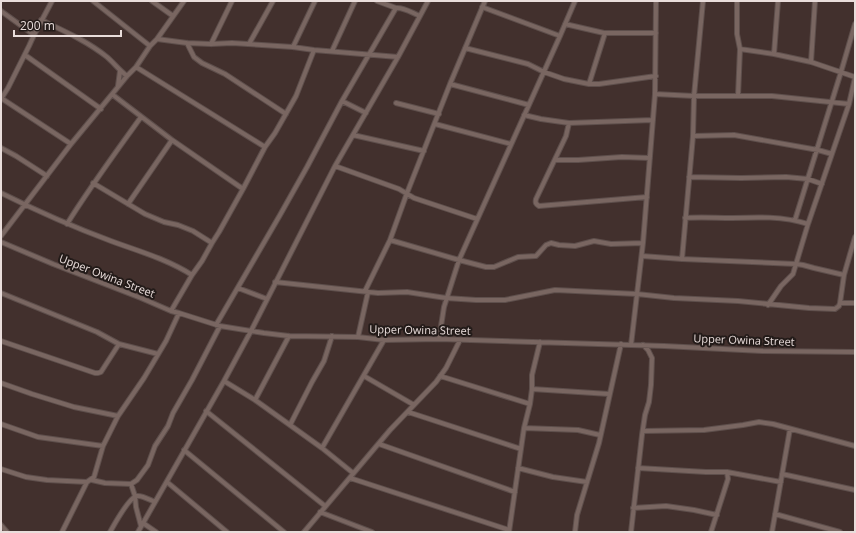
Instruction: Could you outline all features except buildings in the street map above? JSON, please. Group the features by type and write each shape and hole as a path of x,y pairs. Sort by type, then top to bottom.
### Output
{"street":[{"path":"52,1 8,88 1,98 71,144"},
{"path":"93,1 150,46"},
{"path":"152,1 173,16"},
{"path":"1,236 71,144 136,67 184,1"},
{"path":"211,44 232,1"},
{"path":"249,44 273,1"},
{"path":"293,47 315,1"},
{"path":"332,51 355,1"},
{"path":"377,1 420,16"},
{"path":"138,532 224,381 335,166 398,57 428,1"},
{"path":"358,337 366,292 390,240 450,84 485,1"},
{"path":"439,339 446,298 458,260 544,72 574,1"},
{"path":"631,344 642,256 655,94 656,1"},
{"path":"682,259 693,136 694,96 703,1"},
{"path":"737,1 737,34 740,49 738,96"},
{"path":"774,54 778,1"},
{"path":"811,62 815,1"},
{"path":"482,7 560,36"},
{"path":"1,469 26,477 47,480 87,482 92,480 105,483 131,484 137,480 148,465 155,446 168,426 175,409 192,380 218,325 238,288 303,174 342,101 396,8"},
{"path":"1,11 34,35"},
{"path":"42,20 88,43 108,58 127,76"},
{"path":"565,24 605,33 656,33"},
{"path":"795,220 818,150 855,24"},
{"path":"589,84 605,33"},
{"path":"157,39 187,43 232,43 293,47 398,57"},
{"path":"187,43 194,57 202,63 225,74 286,114"},
{"path":"465,48 528,64 544,72 564,79 589,84 656,76"},
{"path":"740,49 774,54 811,62 855,78 849,104 808,224 793,274 781,286 768,305"},
{"path":"171,311 219,232 265,147 275,133 296,96 314,50"},
{"path":"25,55 101,109"},
{"path":"136,67 265,147"},
{"path":"118,88 120,71"},
{"path":"450,84 529,105"},
{"path":"113,94 172,140 243,189"},
{"path":"655,94 694,96 772,96 849,104"},
{"path":"342,101 366,113"},
{"path":"396,103 439,114"},
{"path":"524,115 569,123 653,120"},
{"path":"67,224 93,183 141,117"},
{"path":"569,123 566,136 556,160 536,199 539,206 647,197"},
{"path":"435,124 511,144"},
{"path":"353,135 424,151"},
{"path":"693,136 734,135 818,150 832,154"},
{"path":"128,204 172,140"},
{"path":"1,148 47,176"},
{"path":"556,160 622,157 650,158"},
{"path":"335,166 399,188 414,198 477,219"},
{"path":"689,177 786,177 808,179 822,184"},
{"path":"93,183 145,214 193,231 212,243"},
{"path":"1,193 67,224 110,241 152,255 181,268 192,275"},
{"path":"685,218 764,217 795,220 808,224"},
{"path":"275,282 378,293 408,292 446,298 505,300 555,290 637,294 835,309 840,303 844,275 855,237"},
{"path":"390,240 486,267 494,267 518,257 536,256 546,245 551,243 575,246 594,241 611,244 643,243"},
{"name":"Upper Owina Street","path":"1,242 171,311 218,325 264,333 289,336 358,337 384,340 439,339 631,344 762,351 855,352"},
{"path":"642,256 796,264 844,275"},
{"path":"238,288 266,299"},
{"path":"1,293 97,332 119,344 158,354"},
{"path":"840,303 855,303"},
{"path":"92,480 95,475 103,446 118,416 144,378 166,341 179,313"},
{"path":"255,400 289,336"},
{"path":"290,425 324,361 332,336"},
{"path":"322,448 384,340"},
{"path":"304,532 379,444 436,382 446,368 460,340"},
{"path":"1,341 95,373 101,372 119,344"},
{"path":"350,478 509,531 524,428 530,404 532,375 540,342"},
{"path":"575,532 577,515 600,435 621,344"},
{"path":"631,532 645,415 649,402 652,366 652,358 648,350 642,345"},
{"path":"364,376 414,405"},
{"path":"440,376 530,404"},
{"path":"224,381 255,400 354,473"},
{"path":"1,383 74,407 118,416"},
{"path":"532,389 609,394"},
{"path":"206,411 325,506"},
{"path":"408,412 521,449"},
{"path":"643,431 704,430 759,422 773,424 855,446"},
{"path":"1,424 38,437 103,446"},
{"path":"524,428 578,430 600,435"},
{"path":"772,532 790,429"},
{"path":"379,444 515,492"},
{"path":"184,450 284,532"},
{"path":"518,468 553,477 587,482"},
{"path":"638,468 727,472 781,482"},
{"path":"712,532 728,479 727,472"},
{"path":"782,474 855,490"},
{"path":"62,532 87,482"},
{"path":"167,482 227,532"},
{"path":"131,484 135,496 136,507 142,524 156,532"},
{"path":"110,532 123,509 133,497 141,496 155,502"},
{"path":"633,508 666,506 717,515"},
{"path":"320,512 372,532"},
{"path":"775,514 827,530 840,532"},
{"path":"1,525 7,532"}]}
